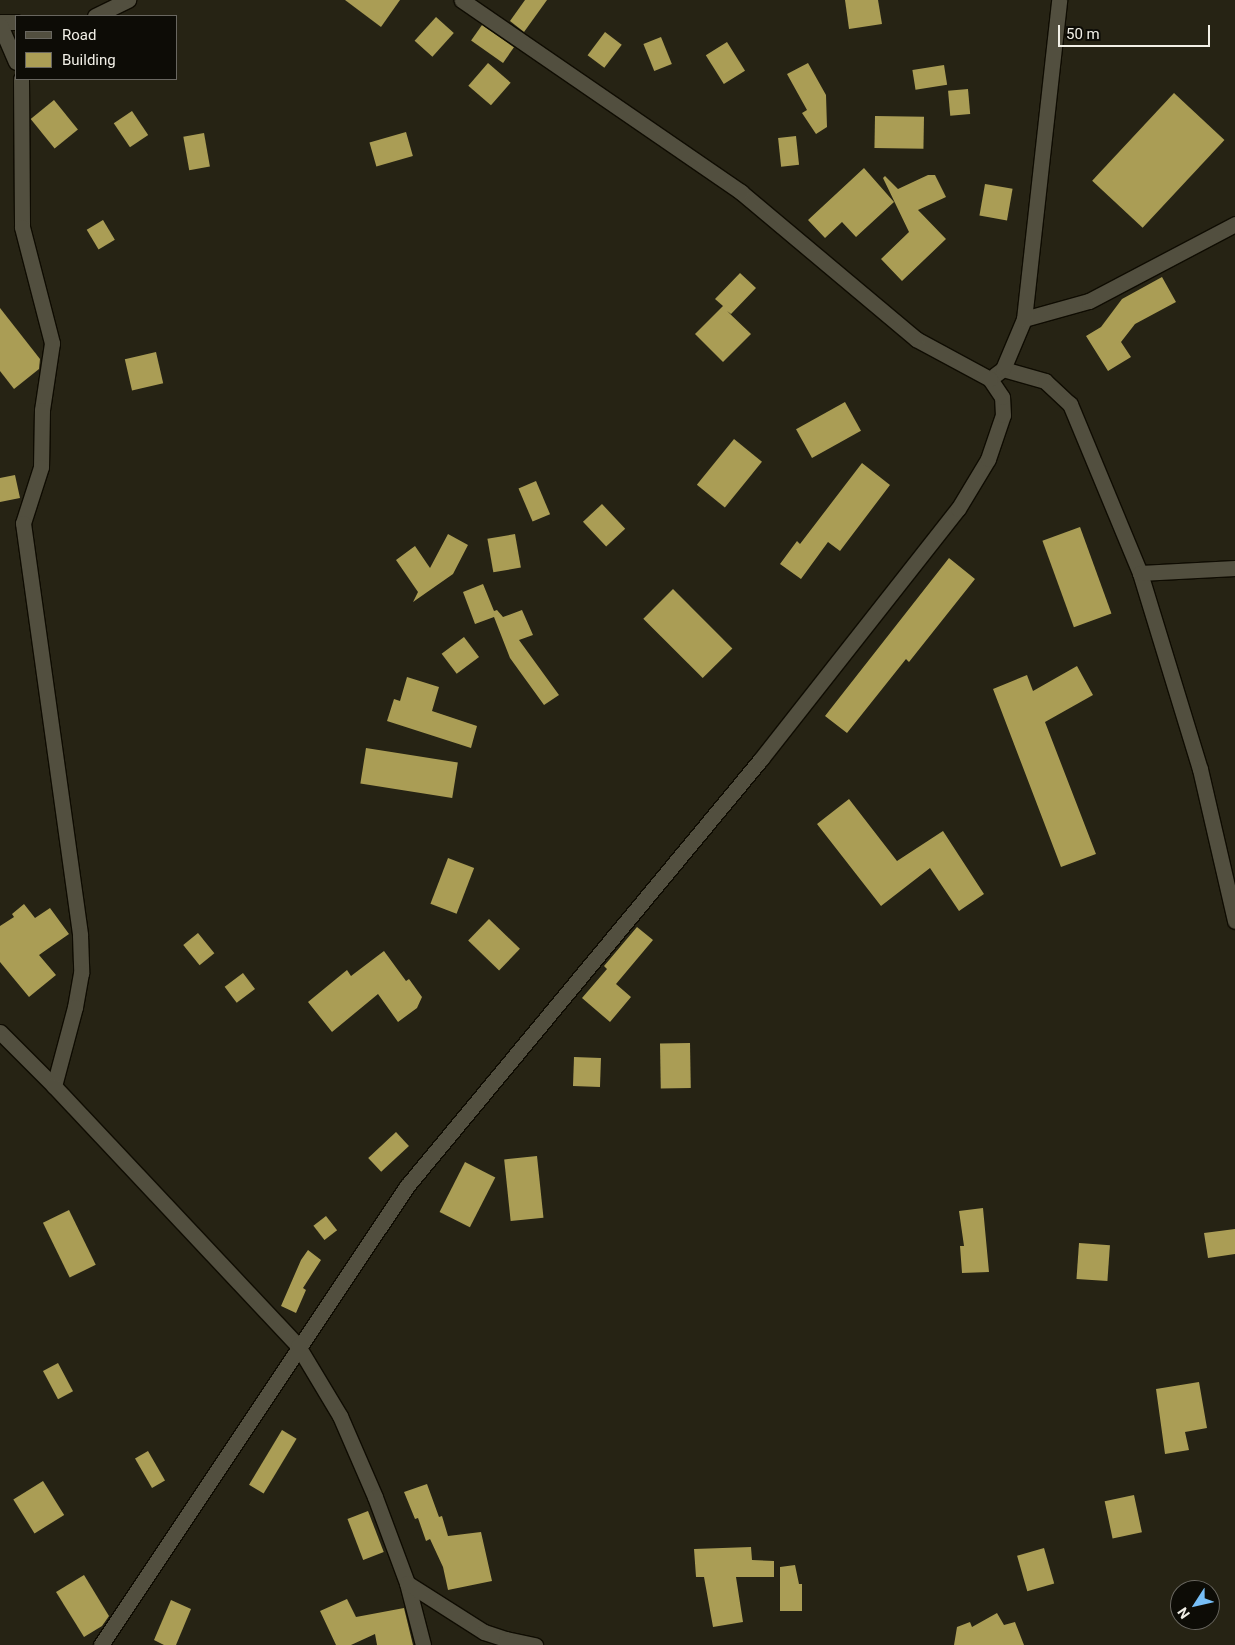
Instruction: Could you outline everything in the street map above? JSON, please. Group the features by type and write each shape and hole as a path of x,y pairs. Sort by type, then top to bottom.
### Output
{"street":[{"path":"97,15 128,0"},
{"path":"101,1645 406,1186 761,759 958,509 988,459 1003,415 1002,397 990,379 916,339 741,192 462,0"},
{"path":"990,379 1003,369 1024,319 1060,0"},
{"path":"15,22 0,23 15,60"},
{"path":"21,80 22,227 52,343 42,410 41,467 23,523 80,935 81,973 75,1007 54,1086"},
{"path":"1024,319 1089,300 1235,224"},
{"path":"1003,369 1045,381 1070,404 1140,573 1200,768 1235,921"},
{"path":"1140,573 1235,568"},
{"path":"0,1032 54,1086 298,1346 340,1416 375,1497 407,1582 423,1645"},
{"path":"407,1582 484,1632 506,1640 535,1645"}],"building":[{"path":"345,0 400,0 381,27"},
{"path":"525,0 547,0 524,32 510,21"},
{"path":"845,0 878,0 882,24 849,29"},
{"path":"436,17 454,33 432,57 415,41"},
{"path":"482,25 514,47 503,63 471,41"},
{"path":"605,32 622,45 604,68 588,55"},
{"path":"661,37 672,64 654,71 643,44"},
{"path":"727,42 745,71 724,84 706,55"},
{"path":"488,63 511,83 491,105 468,86"},
{"path":"808,63 826,95 827,127 816,134 802,113 807,110 787,74"},
{"path":"944,65 947,85 916,90 912,70"},
{"path":"968,89 970,114 950,116 948,91"},
{"path":"1174,93 1224,140 1143,228 1092,181"},
{"path":"54,100 78,130 55,148 31,119"},
{"path":"132,111 148,135 130,147 114,123"},
{"path":"875,116 924,117 923,149 874,148"},
{"path":"406,132 413,156 376,167 369,142"},
{"path":"204,133 210,166 189,170 183,137"},
{"path":"796,136 799,165 781,167 778,138"},
{"path":"864,168 894,202 856,237 842,222 825,238 808,220"},
{"path":"928,175 935,175 946,197 918,210 946,239 902,281 881,259 909,232 883,178 885,176 898,189"},
{"path":"985,184 1013,189 1007,220 979,216"},
{"path":"103,220 115,240 99,250 87,230"},
{"path":"740,273 756,288 731,314 727,311 751,334 723,362 695,334 723,306 715,299"},
{"path":"1162,277 1176,302 1135,324 1121,342 1131,357 1108,371 1086,336 1101,327 1122,299"},
{"path":"0,308 40,359 39,369 14,389 0,371"},
{"path":"156,352 163,383 132,390 125,359"},
{"path":"845,402 861,431 812,458 796,429"},
{"path":"734,439 762,462 725,508 697,485"},
{"path":"862,463 890,485 840,551 828,542 801,579 780,564 797,541 800,544"},
{"path":"15,475 20,498 0,502 0,478"},
{"path":"536,481 550,514 533,522 519,488"},
{"path":"602,504 625,529 606,547 583,522"},
{"path":"1080,527 1111,613 1074,627 1042,541"},
{"path":"448,534 468,545 453,574 413,602 418,592 396,560 415,546 430,568"},
{"path":"515,534 521,567 493,572 487,539"},
{"path":"949,558 975,579 909,662 906,659 847,733 825,716"},
{"path":"483,584 494,611 497,610 503,617 522,610 533,635 519,640 559,695 544,705 510,658 494,617 475,624 463,592"},
{"path":"673,589 732,648 703,678 643,619"},
{"path":"464,637 479,657 457,674 442,654"},
{"path":"1077,666 1093,695 1045,722 1096,854 1061,867 993,689 1027,675 1033,691"},
{"path":"407,677 439,687 432,711 477,726 471,748 387,721 394,699 400,701"},
{"path":"366,748 458,763 452,798 360,784"},
{"path":"849,799 897,861 943,831 984,894 959,911 930,868 881,906 817,824"},
{"path":"448,858 474,868 457,914 430,904"},
{"path":"24,904 35,918 50,908 69,934 39,955 56,975 29,997 0,962 0,926 14,917 12,914"},
{"path":"489,919 520,949 499,970 468,941"},
{"path":"637,927 653,940 616,984 631,997 610,1022 582,998 607,969 604,966"},
{"path":"198,933 214,953 200,965 183,945"},
{"path":"384,951 406,981 409,979 422,997 417,1008 398,1022 378,994 332,1032 308,1002 347,970 351,976"},
{"path":"243,973 255,989 237,1003 225,987"},
{"path":"690,1043 691,1088 661,1089 660,1044"},
{"path":"574,1057 601,1058 600,1087 573,1086"},
{"path":"396,1132 409,1146 381,1172 368,1158"},
{"path":"537,1156 543,1218 511,1221 504,1159"},
{"path":"465,1162 495,1177 470,1227 440,1212"},
{"path":"983,1208 989,1272 962,1273 960,1246 964,1246 959,1211"},
{"path":"69,1210 96,1265 70,1278 43,1223"},
{"path":"326,1216 337,1230 324,1240 313,1226"},
{"path":"1235,1229 1235,1254 1208,1258 1204,1233"},
{"path":"1079,1243 1110,1245 1107,1281 1076,1279"},
{"path":"308,1250 321,1260 303,1288 306,1290 296,1313 281,1306 301,1260"},
{"path":"58,1363 73,1391 58,1399 43,1371"},
{"path":"1199,1382 1207,1428 1185,1432 1189,1450 1165,1454 1156,1389"},
{"path":"282,1430 297,1439 264,1494 249,1485"},
{"path":"148,1451 165,1480 152,1488 135,1458"},
{"path":"43,1481 64,1515 35,1533 13,1500"},
{"path":"427,1484 439,1517 442,1516 448,1536 481,1532 492,1581 448,1590 443,1567 430,1539 426,1541 418,1518 415,1519 404,1492"},
{"path":"1134,1495 1142,1532 1113,1538 1105,1501"},
{"path":"368,1511 384,1552 363,1560 347,1519"},
{"path":"751,1547 752,1560 774,1561 774,1577 736,1577 743,1622 713,1627 704,1577 696,1577 694,1549"},
{"path":"1044,1548 1054,1584 1027,1591 1017,1556"},
{"path":"795,1565 799,1584 802,1584 802,1611 780,1611 780,1567"},
{"path":"84,1575 109,1616 102,1626 84,1637 56,1592"},
{"path":"347,1599 356,1617 404,1608 413,1645 377,1645 375,1634 351,1645 336,1645 320,1611"},
{"path":"171,1600 191,1609 176,1645 164,1645 154,1640"},
{"path":"997,1613 1004,1625 1015,1622 1024,1645 954,1645 957,1627 970,1622 972,1627"}]}
